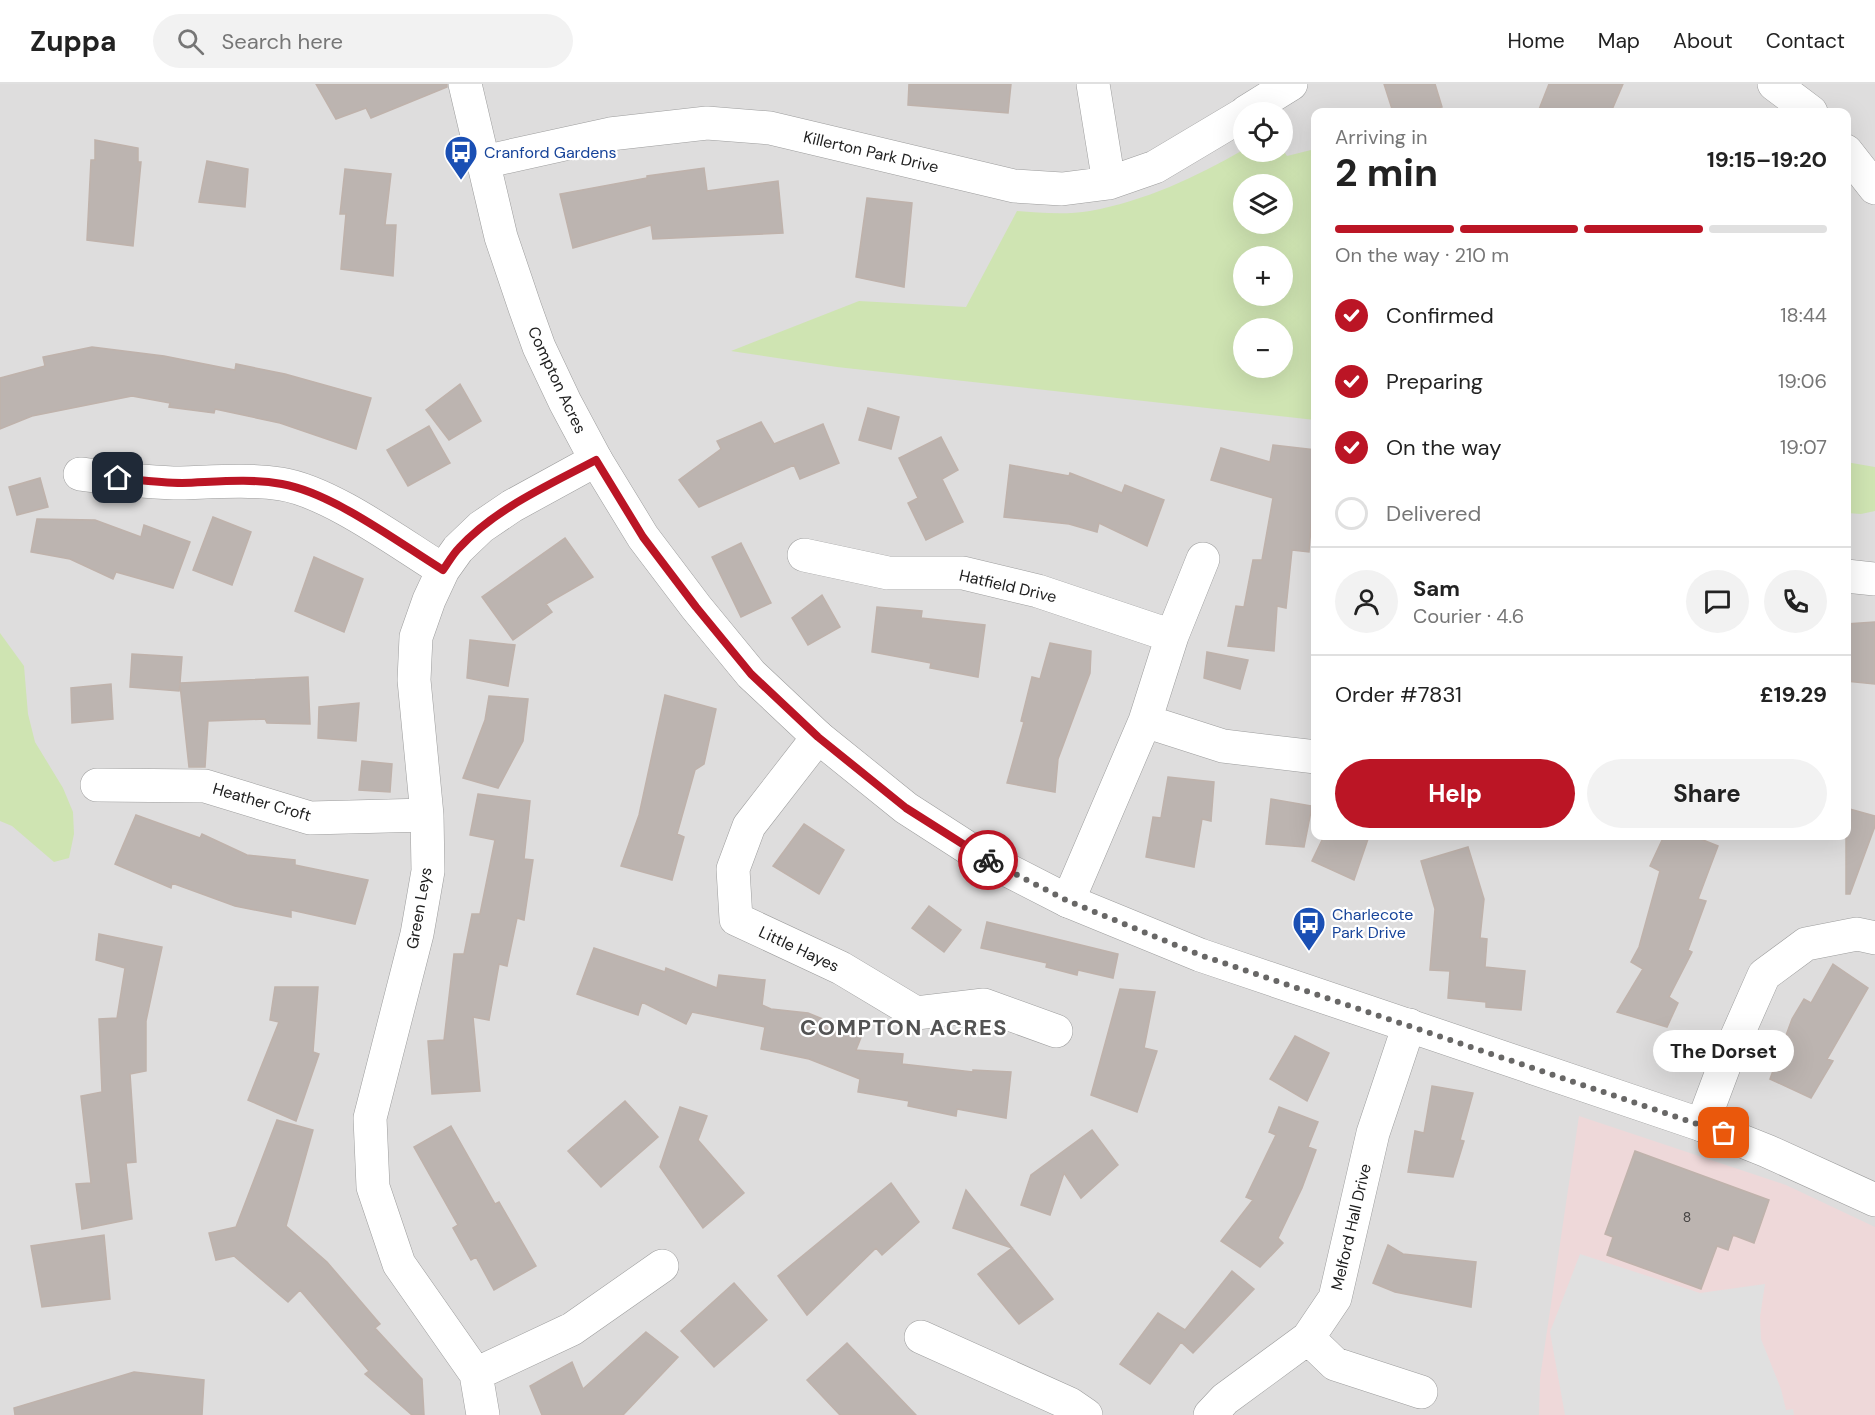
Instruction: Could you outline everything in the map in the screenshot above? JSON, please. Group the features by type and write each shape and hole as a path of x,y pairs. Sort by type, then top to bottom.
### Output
{"street":[{"name":"Compton Acres","path":"465,84 501,237 539,347 596,460 643,537 751,674 818,737 906,808 982,857 1068,901 1200,955 1702,1125 1767,1150 1875,1200"},
{"path":"1093,84 1109,183"},
{"name":"Killerton Park Drive","path":"1262,102 1291,84"},
{"path":"1774,84 1806,108"},
{"name":"Killerton Park Drive","path":"483,162 610,134 707,123 770,128 1014,186 1062,189 1109,183 1155,167 1233,120"},
{"path":"1851,157 1875,188"},
{"name":"Green Leys","path":"483,1415 476,1374 399,1264 373,1187 370,1118 417,934 428,871 427,815 414,680 416,638 429,600 443,570 458,549 481,527 512,506 596,460"},
{"path":"80,474 179,483 232,481 283,484 320,496 443,570"},
{"name":"Hatfield Drive","path":"804,555 888,573 963,573 1038,591 1172,636"},
{"path":"1068,901 1145,721 1172,636 1203,559"},
{"path":"1851,577 1875,579"},
{"path":"1145,721 1223,746 1311,756"},
{"name":"Little Hayes","path":"818,737 749,826 733,868 736,920 841,968 916,1013 984,1005 1056,1031"},
{"name":"Heather Croft","path":"97,785 205,786 310,818 427,815"},
{"path":"1702,1125 1726,1061 1764,975 1806,944 1857,934 1875,938"},
{"name":"Melford Hall Drive","path":"1210,1415 1225,1400 1308,1338 1335,1298 1373,1133 1409,1025"},
{"path":"476,1374 572,1329 662,1266"},
{"path":"921,1337 1070,1404 1086,1415"},
{"path":"1308,1338 1335,1364 1421,1392"}],"shaded area":[{"path":"0,84 1875,84 1875,1415 0,1415"},
{"path":"1579,1116 1786,1185 1875,1227 1875,1415 1539,1415 1540,1378"},
{"path":"1580,1254 1700,1293 1765,1284 1760,1317 1761,1339 1781,1389 1786,1410 1793,1409 1794,1415 1565,1415 1550,1332"}],"green space":[{"path":"1311,150 1311,420 837,367 731,351 859,301 966,307 1017,211 1072,213 1110,207 1170,187 1233,156 1233,162 1293,162 1293,154"},
{"path":"1851,463 1875,467 1875,511 1851,513"},
{"path":"0,633 24,666 28,714 35,742 63,788 73,812 74,834 69,858 54,862 12,826 0,821"}],"building":[{"path":"316,84 447,84 447,87 371,118 366,108 336,119"},
{"path":"909,84 1011,84 1008,113 908,105"},
{"path":"1384,84 1435,84 1442,107 1438,108 1392,108"},
{"path":"1549,84 1623,84 1613,108 1540,108"},
{"path":"95,140 138,148 138,162 141,162 133,246 87,240 91,160 95,160"},
{"path":"207,161 248,169 245,207 199,202"},
{"path":"704,168 707,191 778,181 783,233 653,239 651,225 573,248 560,194 647,178 647,176"},
{"path":"345,169 391,174 385,225 396,225 393,276 341,269 346,214 340,214"},
{"path":"867,198 912,203 904,287 856,277"},
{"path":"92,347 164,356 235,370 236,364 285,374 371,398 356,449 280,423 215,409 214,413 169,407 170,403 132,396 32,416 0,429 0,378 45,366 43,357"},
{"path":"460,384 481,421 449,440 426,410"},
{"path":"868,408 899,417 891,449 859,440"},
{"path":"761,422 774,444 823,424 839,463 800,479 794,465 699,507 679,480 721,449 717,441"},
{"path":"429,426 450,463 408,486 387,450"},
{"path":"941,437 958,470 942,479 963,522 926,540 908,503 918,498 899,458"},
{"path":"1273,445 1311,449 1309,552 1292,550 1286,608 1277,606 1274,651 1228,646 1236,606 1244,607 1253,560 1262,560 1273,498 1211,480 1221,448 1270,462"},
{"path":"1010,465 1069,476 1070,473 1122,493 1125,485 1164,500 1147,546 1099,523 1097,532 1069,524 1004,517"},
{"path":"40,478 48,507 17,515 9,487"},
{"path":"213,517 251,532 232,585 193,570"},
{"path":"37,519 95,520 141,537 144,525 190,542 173,588 116,572 113,579 70,559 31,552"},
{"path":"565,538 593,577 546,604 552,612 513,640 482,597"},
{"path":"741,543 771,603 741,617 712,557"},
{"path":"314,557 363,579 344,632 295,611"},
{"path":"822,595 840,627 808,645 792,618"},
{"path":"877,607 922,611 921,618 985,625 978,677 930,668 931,663 872,652"},
{"path":"1875,622 1875,684 1851,682 1851,624"},
{"path":"470,640 515,645 508,686 467,678"},
{"path":"1050,643 1091,651 1090,673 1058,759 1055,792 1007,783 1024,722 1021,721 1032,677 1040,679"},
{"path":"1207,652 1248,660 1240,689 1204,678"},
{"path":"132,654 182,657 180,683 308,677 310,724 267,723 265,719 208,721 205,767 189,767 180,685 179,691 130,687"},
{"path":"111,684 113,719 72,723 71,688"},
{"path":"665,695 716,709 704,764 695,770 677,834 684,837 672,880 621,866 639,815"},
{"path":"489,696 528,699 523,741 498,788 463,778 485,720"},
{"path":"359,703 356,741 318,738 319,707"},
{"path":"362,761 392,764 390,792 359,790"},
{"path":"1168,777 1214,782 1211,821 1202,819 1194,867 1146,857 1153,817 1161,818"},
{"path":"478,794 530,801 524,859 533,860 524,920 517,918 507,966 499,964 489,1020 473,1017 480,1091 432,1094 428,1041 444,1040 454,954 464,954 472,914 480,914 495,840 470,835"},
{"path":"1271,799 1311,806 1304,847 1266,844"},
{"path":"1851,809 1875,816 1875,826 1850,894 1846,894 1846,840 1851,840"},
{"path":"136,815 200,838 202,834 247,855 295,860 295,865 368,880 355,924 291,910 291,917 235,906 172,883 171,888 115,864"},
{"path":"804,824 844,850 819,894 773,866"},
{"path":"1322,840 1368,840 1354,880 1312,861"},
{"path":"1662,840 1703,840 1718,846 1698,899 1706,901 1688,950 1692,952 1669,997 1678,1003 1667,1027 1617,1012 1643,969 1631,962 1639,947 1660,871 1650,866"},
{"path":"1468,847 1484,899 1480,938 1487,939 1485,967 1525,971 1521,1010 1486,1007 1486,1002 1448,998 1450,971 1430,970 1435,909 1421,861"},
{"path":"929,906 961,930 944,952 912,928"},
{"path":"987,922 1118,954 1113,978 1078,970 1077,975 1046,967 1047,963 981,948"},
{"path":"99,934 162,947 146,1021 146,1071 130,1074 136,1162 126,1163 132,1219 82,1229 76,1184 91,1183 81,1096 102,1092 99,1019 117,1018 125,968 96,960"},
{"path":"594,948 665,972 666,968 717,988 719,975 765,980 762,1005 771,1009 808,1013 862,1035 856,1050 903,1054 902,1064 973,1072 973,1070 1011,1072 1006,1118 957,1109 956,1116 908,1106 909,1101 858,1092 860,1079 809,1059 761,1049 765,1027 692,1012 686,1024 642,1002 638,1015 577,994"},
{"path":"1833,964 1868,988 1827,1059 1833,1061 1811,1098 1770,1079 1792,1019 1804,999 1811,1003"},
{"path":"275,987 318,987 313,1052 319,1054 296,1121 248,1100 279,1022 270,1020"},
{"path":"1120,989 1155,992 1144,1048 1157,1051 1137,1112 1091,1095"},
{"path":"1295,1036 1329,1053 1307,1101 1270,1079"},
{"path":"1432,1086 1473,1093 1460,1140 1464,1141 1453,1177 1408,1172 1415,1131 1424,1133"},
{"path":"625,1101 658,1137 601,1187 568,1151"},
{"path":"680,1107 707,1116 698,1140 744,1193 703,1228 660,1167"},
{"path":"1279,1107 1318,1122 1308,1147 1316,1150 1302,1188 1278,1238 1283,1243 1260,1267 1221,1241 1253,1200 1246,1197 1276,1135 1269,1132"},
{"path":"277,1120 313,1130 286,1226 327,1262 380,1324 375,1328 422,1379 424,1415 412,1415 365,1374 369,1371 300,1290 288,1302 234,1256 216,1260 209,1233 236,1227"},
{"path":"451,1126 495,1204 499,1202 536,1266 494,1290 476,1257 471,1260 453,1228 458,1225 414,1147"},
{"path":"1092,1130 1118,1165 1081,1198 1064,1173 1050,1215 1021,1205 1031,1175"},
{"path":"1635,1151 1769,1200 1754,1243 1733,1235 1728,1250 1717,1246 1701,1289 1607,1255 1613,1237 1605,1234"},
{"path":"891,1183 919,1222 882,1255 876,1248 807,1315 778,1276"},
{"path":"966,1190 1053,1299 1019,1324 978,1274 1012,1248 953,1228"},
{"path":"104,1235 110,1299 42,1307 31,1246"},
{"path":"1388,1245 1403,1254 1476,1262 1471,1307 1395,1292 1373,1283"},
{"path":"1232,1271 1254,1289 1193,1353 1181,1342 1150,1384 1120,1364 1158,1313 1185,1330"},
{"path":"734,1283 767,1320 714,1367 681,1331"},
{"path":"646,1332 678,1357 623,1415 542,1415 530,1386 572,1362 583,1389"},
{"path":"847,1343 916,1415 840,1415 807,1380"},
{"path":"134,1372 204,1380 202,1415 15,1415 14,1408"}],"way so far":[{"path":"988,860 1068,901 1200,955 1724,1133"}],"place":[{"name":"Cranford Gardens","path":"461,181"},
{"name":"Charlecote Park Drive","path":"1309,952"},
{"name":"The Dorset","path":"1724,1133"}],"district":[{"name":"COMPTON ACRES","path":"904,1027"}],"route":[{"path":"118,478 179,483 232,481 283,484 320,496 443,570 458,549 481,527 512,506 596,460 643,537 751,674 818,737 906,808 988,860"}]}
